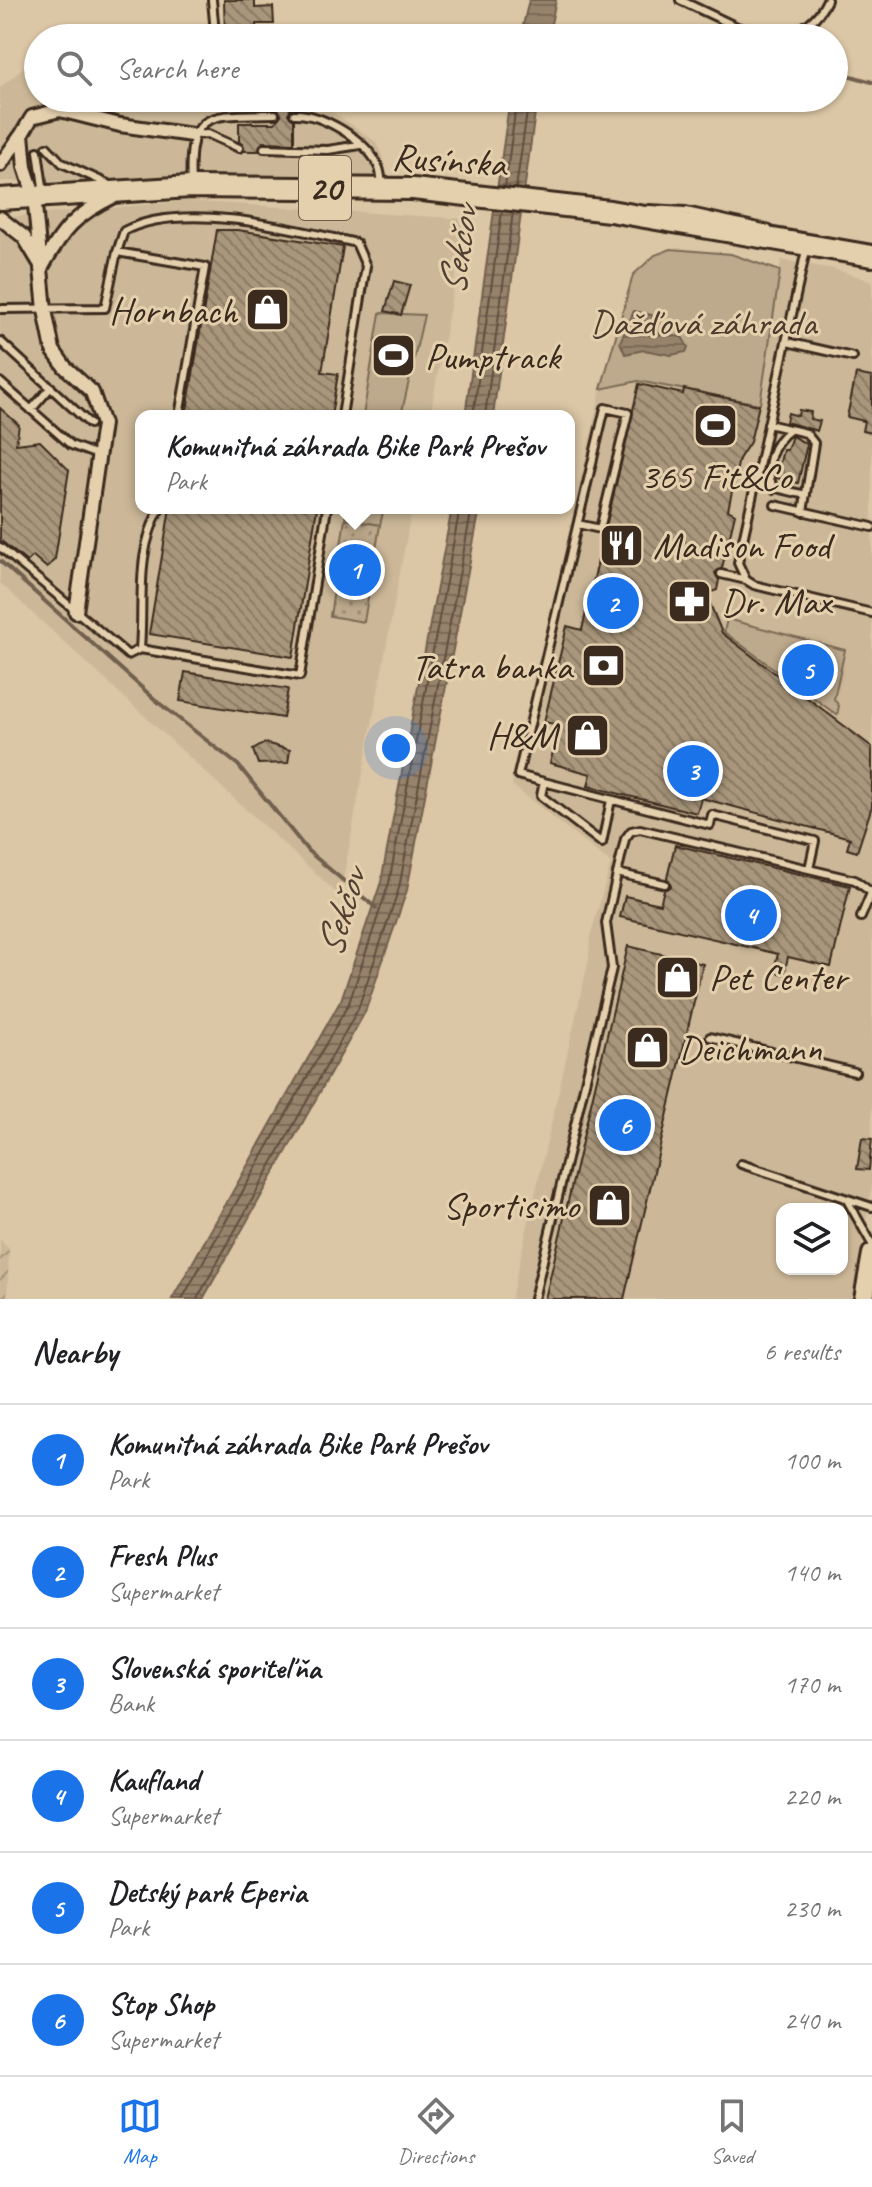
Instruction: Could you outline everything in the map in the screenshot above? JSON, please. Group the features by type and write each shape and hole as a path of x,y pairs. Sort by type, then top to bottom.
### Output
{"main road":[{"name":"Rusínska","path":"0,199 39,194 191,187 383,188 460,193 610,211 872,256"},
{"name":"Rusínska","path":"807,245 872,265"}],"street":[{"path":"0,165 32,117 52,112"},
{"path":"68,112 120,125 192,135"},
{"path":"22,134 25,167 39,194 45,310 53,350 65,367 92,392 103,424 101,456 76,612"},
{"path":"42,267 69,224 83,211 125,191"},
{"path":"0,218 24,237 42,267"},
{"path":"864,1299 872,1254"}],"lane":[{"path":"212,0 214,24"},
{"path":"680,0 731,24"},
{"path":"807,24 820,14 827,0"},
{"path":"191,187 192,135 203,122 236,115 275,114"},
{"path":"294,114 336,127 360,145 377,163 383,188"},
{"path":"192,135 208,134 239,148"},
{"path":"264,148 328,150 360,145"},
{"path":"47,147 62,163 85,176 125,191"},
{"path":"38,151 39,194"},
{"path":"0,309 105,308 124,231 166,220 251,221 356,243 366,266 343,410"},
{"path":"746,580 738,556 807,245"},
{"path":"117,252 205,267 180,410"},
{"path":"0,341 90,424"},
{"path":"787,342 853,357"},
{"path":"0,382 71,445 101,456"},
{"path":"31,410 51,387"},
{"path":"578,524 600,529 628,413 605,408 518,775 710,825 712,815 815,841 809,869"},
{"path":"768,424 806,433 816,446 803,512"},
{"path":"774,489 769,471 774,444 790,430"},
{"path":"755,483 806,495"},
{"path":"775,505 872,527"},
{"path":"140,649 143,549 158,514"},
{"path":"0,547 128,655 140,649 300,676 326,514"},
{"path":"721,574 872,613"},
{"path":"544,782 541,796 602,843 611,800"},
{"path":"534,1299 612,968 606,923 625,839 631,831 640,829 855,880 872,892 861,917"},
{"path":"617,873 665,884"},
{"path":"710,1037 855,1072"},
{"path":"741,1164 872,1207"},
{"path":"847,1200 872,1244"}],"shaded area":[{"path":"24,67 24,112 333,112 376,142 382,155 386,186 0,181 0,88"},
{"path":"186,201 466,219 431,410 135,410 135,514 411,514 340,896 0,583 0,218"},
{"path":"781,260 834,269 872,281 872,1184 867,1218 861,1225 863,1261 856,1299 511,1299 589,959 590,937 611,863 512,785 601,389 638,381 759,404"},
{"path":"0,1240 9,1249 7,1299 0,1299"}],"green space":[{"name":"Dažďová záhrada","path":"671,249 731,254 780,271 760,404 638,381 601,389 633,275 655,255"},
{"name":"Pumptrack","path":"380,313 424,315 402,410 364,410"},
{"path":"346,514 383,514 380,525 345,519"},
{"path":"345,519 380,525 364,622 330,616"},
{"path":"727,619 845,650 834,699 839,706 837,715 724,632"}],"water":[{"path":"529,0 556,0 551,24 523,24"},
{"path":"508,112 535,112 494,410 466,410"},
{"path":"634,311 652,315 659,334 682,337 688,347 686,352 671,355 644,350 625,354 620,342"},
{"path":"451,514 479,514 407,890 365,1012 203,1299 172,1299 341,1000 381,882"}],"building":[{"path":"224,0 255,0 255,8 273,7 274,24 225,24"},
{"path":"280,112 289,112 294,120 294,143 263,142 259,151 244,151 239,141 239,123 275,123 281,115"},
{"name":"Hornbach","path":"217,230 238,230 343,247 322,372 338,374 332,410 187,410"},
{"path":"394,281 410,285 401,315 385,311"},
{"path":"856,374 872,377 872,433 862,431 864,421 847,417"},
{"path":"639,384 683,394 684,389 759,405 750,442 739,459 728,510 735,514 722,568 715,573 719,580 717,590 706,594 722,633 872,747 872,806 857,852 847,849 850,838 701,798 697,813 588,786 591,774 550,763 560,725 544,722 567,626 582,630"},
{"path":"0,408 19,425 16,444 40,441 69,470 55,559 47,568 33,556 27,562 0,540"},
{"path":"799,410 811,412 810,419 820,421 817,431 786,422 788,413 798,416"},
{"path":"792,436 807,444 798,483 776,478 783,450 787,450"},
{"path":"169,514 316,514 293,657 149,634"},
{"path":"354,577 370,579 367,595 351,592"},
{"path":"185,672 288,689 283,718 180,701"},
{"path":"265,743 290,750 288,763 258,764 253,750"},
{"path":"675,845 850,886 831,967 788,957 784,974 773,972 778,954 620,917 625,896 660,904 664,890 671,886 667,878"},
{"path":"628,946 703,964 624,1299 545,1299"},
{"path":"862,1138 872,1139 869,1170 857,1169"}],"waterway":[{"path":"848,75 872,82"},
{"name":"Sekčov","path":"0,561 159,703 238,765 308,851 376,908"}],"place":[{"name":"Hornbach","path":"268,310"},
{"name":"Pumptrack","path":"394,356"},
{"name":"365 Fit&Co","path":"716,425"},
{"name":"Madison Food","path":"622,545"},
{"name":"Komunitná záhrada Bike Park Prešov","path":"355,570"},
{"name":"Dr. Max","path":"690,601"},
{"name":"Fresh Plus","path":"613,603"},
{"name":"Tatra banka","path":"603,666"},
{"name":"Detský park Eperia","path":"808,670"},
{"name":"H&M","path":"588,735"},
{"name":"Slovenská sporiteľňa","path":"693,771"},
{"name":"Kaufland","path":"751,915"},
{"name":"Pet Center","path":"678,977"},
{"name":"Deichmann","path":"647,1048"},
{"name":"Stop Shop","path":"625,1125"},
{"name":"Sportisimo","path":"610,1205"}]}
